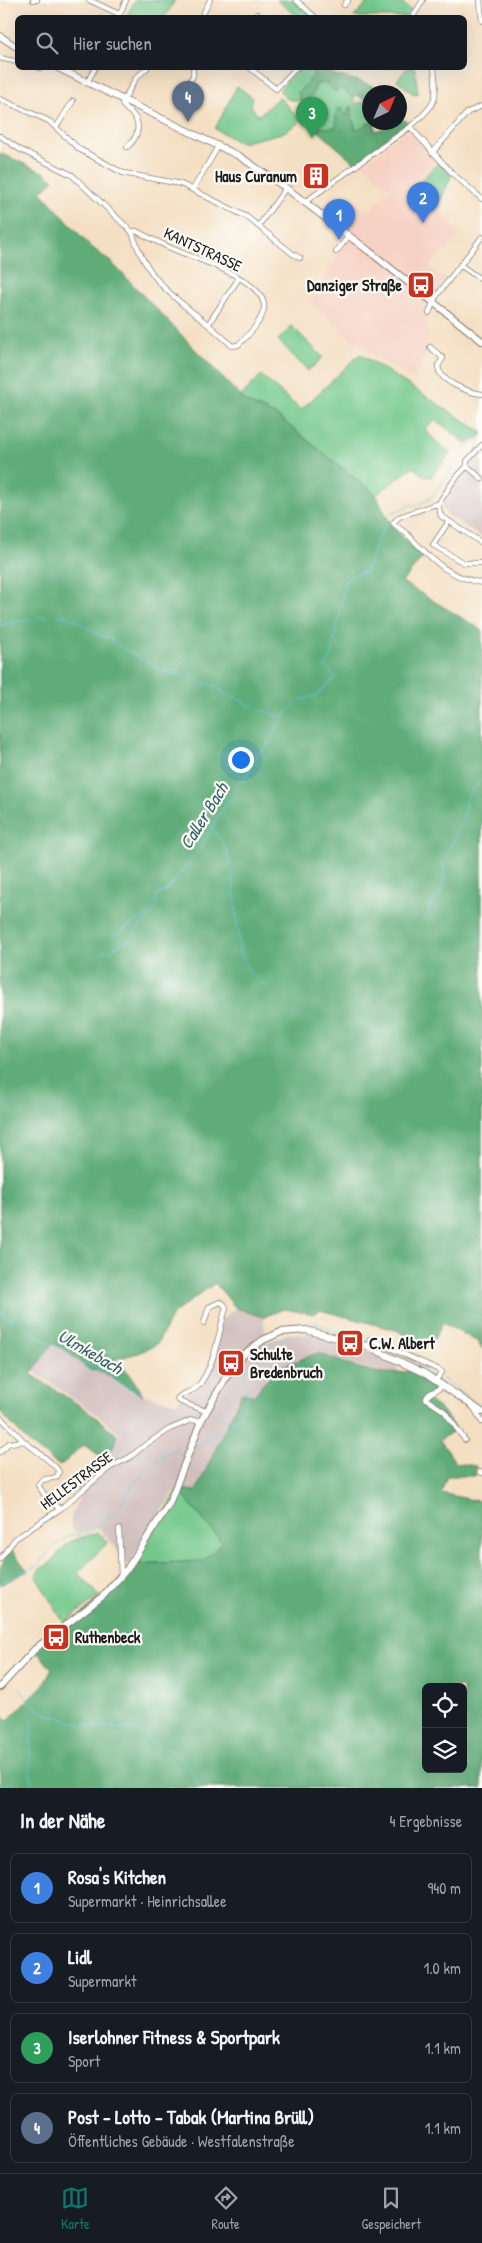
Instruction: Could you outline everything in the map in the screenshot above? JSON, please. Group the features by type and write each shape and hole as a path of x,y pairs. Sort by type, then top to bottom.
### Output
{"main road":[{"path":"0,36 15,46"},
{"path":"62,70 219,144 305,202 482,341"},
{"path":"0,1687 35,1649 94,1603 121,1576 169,1504 206,1411 229,1373 243,1355 263,1340 294,1329 315,1331 367,1346 436,1380 482,1412"}],"street":[{"path":"89,0 116,15"},
{"path":"118,15 126,0"},
{"path":"202,15 210,0"},
{"path":"296,0 313,15"},
{"path":"344,4 348,0"},
{"path":"416,13 423,0"},
{"path":"480,0 482,20"},
{"path":"0,58 15,61"},
{"path":"88,82 94,70"},
{"path":"127,147 134,140 138,129 133,114 122,105 136,78 145,70"},
{"path":"191,79 193,76 192,70"},
{"path":"253,70 276,88 294,70"},
{"path":"305,202 410,127 434,102 437,89 434,70"},
{"path":"0,98 57,126 79,149 123,173 181,184 193,189 259,225 300,258"},
{"path":"57,126 73,101"},
{"path":"432,153 468,112 482,106"},
{"path":"410,127 453,174 481,197"},
{"name":"KANTSTRASSE","path":"0,136 19,149 72,175 132,232 136,231 239,278 258,293 264,301 264,309 259,320 238,345 232,346 209,323"},
{"path":"193,189 219,144"},
{"path":"259,225 286,188"},
{"path":"132,232 144,259 160,285 190,311 209,323 239,278"},
{"path":"336,252 348,237"},
{"path":"429,313 432,302 482,237"},
{"path":"460,265 482,280"},
{"path":"430,347 443,358 438,366 438,371 443,376 466,390 482,394"},
{"path":"482,445 467,460 467,466 454,480 440,503 439,510 441,516 482,543"},
{"path":"467,466 482,479"},
{"path":"440,503 399,517 393,523 405,531 437,564 460,578 482,583"},
{"path":"449,521 433,545 464,563 482,563"},
{"path":"204,1323 209,1307 220,1302 224,1304 226,1308 221,1321 215,1350 206,1373 194,1390 177,1399 206,1411"},
{"path":"370,1339 442,1372 436,1380"},
{"path":"443,1385 439,1390 429,1394 426,1399 444,1411 465,1440"},
{"path":"472,1405 482,1422"},
{"path":"0,1417 24,1441 58,1469 57,1477 42,1480 38,1485 48,1500 60,1508"},
{"name":"HELLESTRASSE","path":"0,1559 15,1539 60,1508 109,1468 130,1457 156,1436 188,1420 201,1421"},
{"path":"0,1452 9,1443 24,1441"},
{"path":"119,1529 121,1576"}],"shaded area":[{"path":"408,130 438,162 417,186 460,234 446,252 443,250 430,267 447,280 431,300 426,312 428,328 425,360 413,380 347,336 310,302 346,241 327,220 348,195 368,213 390,188 363,164"},
{"path":"482,449 482,538 447,514 443,510 443,503 474,456"},
{"path":"235,1308 263,1317 267,1343 289,1334 310,1334 338,1339 393,1360 399,1374 381,1374 318,1353 275,1369 254,1397 242,1393 196,1491 176,1489 128,1566 98,1526 79,1536 71,1527 71,1517 80,1496 76,1488 99,1455 113,1447 119,1433 98,1415 33,1371 51,1345 64,1351 90,1371 101,1371 108,1374 115,1382 132,1392 177,1403 183,1396 194,1390 213,1359 222,1319"}],"green space":[{"path":"135,0 175,0 166,15 127,15"},
{"path":"277,0 297,0 316,15 296,15"},
{"path":"370,0 380,0 385,4 389,0 399,0 413,12 409,15 356,15"},
{"path":"296,70 311,70 314,75 298,93 301,101 288,99 280,89"},
{"path":"311,70 323,70 369,85 362,85 362,99 358,95 353,98 341,87 336,91 333,90 327,83 319,83 315,86 312,96 306,101 301,101 298,93 314,75"},
{"path":"405,70 415,70 418,93 413,94 407,89 407,85 403,85 397,80"},
{"path":"323,82 331,86 340,87 353,98 356,104 362,102 362,127 356,130 351,114 344,117 338,109 336,115 337,128 320,128 304,116 303,104 312,96 315,86"},
{"path":"237,86 253,98 251,106 258,116 279,97 299,118 299,123 282,133 240,143 215,129"},
{"path":"349,106 353,108 351,114 356,130 362,127 362,130 397,130 379,143 380,146 356,164 317,130 320,128 336,127 338,109 342,109 344,116 347,116"},
{"path":"0,153 45,173 54,180 41,192 90,246 112,263 246,402 277,416 376,495 391,525 423,557 402,582 482,630 482,1349 478,1342 443,1323 429,1348 396,1330 320,1310 313,1314 284,1309 263,1317 236,1308 215,1283 173,1314 157,1344 139,1353 115,1359 129,1373 143,1395 103,1372 90,1370 65,1350 52,1344 31,1374 88,1411 117,1435 113,1447 99,1455 84,1445 60,1466 31,1445 0,1412"},
{"path":"439,162 452,174 438,207 417,185"},
{"path":"292,326 323,357 308,371 278,340"},
{"path":"360,354 482,432 482,435 467,444 436,420 425,428 434,440 451,453 431,477 424,476 413,467 376,495 277,416 246,402 241,396 261,375 301,410"},
{"path":"318,1353 377,1372 402,1372 415,1369 442,1385 425,1398 444,1412 455,1430 440,1440 456,1463 476,1466 475,1476 447,1476 441,1493 482,1502 482,1788 0,1788 0,1715 8,1720 44,1684 52,1669 36,1651 104,1596 134,1564 203,1561 222,1542 178,1489 196,1491 242,1393 254,1396 275,1369"},
{"path":"178,1489 222,1542 203,1561 134,1564 169,1507"},
{"path":"98,1533 108,1542 78,1573 100,1596 64,1623 36,1577 40,1568 50,1563 70,1542"},
{"path":"10,1548 28,1571 0,1585 0,1568"}],"waterway":[{"path":"97,15 105,12"},
{"name":"Caller Bach","path":"456,452 482,439"},
{"name":"Caller Bach","path":"391,513 430,499 450,473 453,459"},
{"name":"Caller Bach","path":"300,700 316,696 335,678 325,666 332,656 345,580 367,570 377,540 387,523"},
{"path":"56,615 70,617 96,633 111,638 118,646 161,669 218,687 226,695 237,698 254,708"},
{"path":"0,625 48,616"},
{"name":"Caller Bach","path":"111,936 150,915 156,909 156,896 166,891 199,851 226,803 232,799 236,786 246,778 255,756 266,747 282,717 296,704"},
{"path":"260,710 280,717"},
{"path":"426,918 431,904 440,895 444,882 443,861 463,821 466,798 482,778"},
{"path":"212,828 224,845 230,863"},
{"path":"232,872 240,951 249,972 267,987"},
{"name":"Caller Bach","path":"101,953 111,951 114,947 126,942 149,917"},
{"name":"Ulmkebach","path":"0,1311 5,1317 24,1325 37,1337 64,1350 90,1371 101,1370 115,1381 143,1396"},
{"path":"303,1326 312,1321 375,1344 437,1375"},
{"path":"196,1447 225,1430 242,1411 249,1394 246,1390 244,1373 258,1360 258,1350 265,1344 290,1335"},
{"path":"440,1377 482,1407"},
{"path":"211,1412 225,1419 235,1419"},
{"path":"121,1505 137,1479 151,1464 177,1448"},
{"path":"0,1583 39,1565 51,1549 71,1534 82,1537 96,1528 116,1509"},
{"path":"19,1688 32,1705 45,1713 82,1725 136,1730 158,1746 169,1749 179,1756 191,1771 200,1788"},
{"path":"31,1721 30,1773 32,1788"}],"place":[{"name":"Post - Lotto - Tabak (Martina Brüll)","path":"188,122"},
{"name":"Iserlohner Fitness & Sportpark","path":"312,138"},
{"name":"Haus Curanum","path":"316,176"},
{"name":"Lidl","path":"423,223"},
{"name":"Rosa's Kitchen","path":"339,240"},
{"name":"Danziger Straße","path":"421,285"},
{"name":"C.W. Albert","path":"350,1343"},
{"name":"Schulte Bredenbruch","path":"231,1363"},
{"name":"Ruthenbeck","path":"56,1637"}]}
